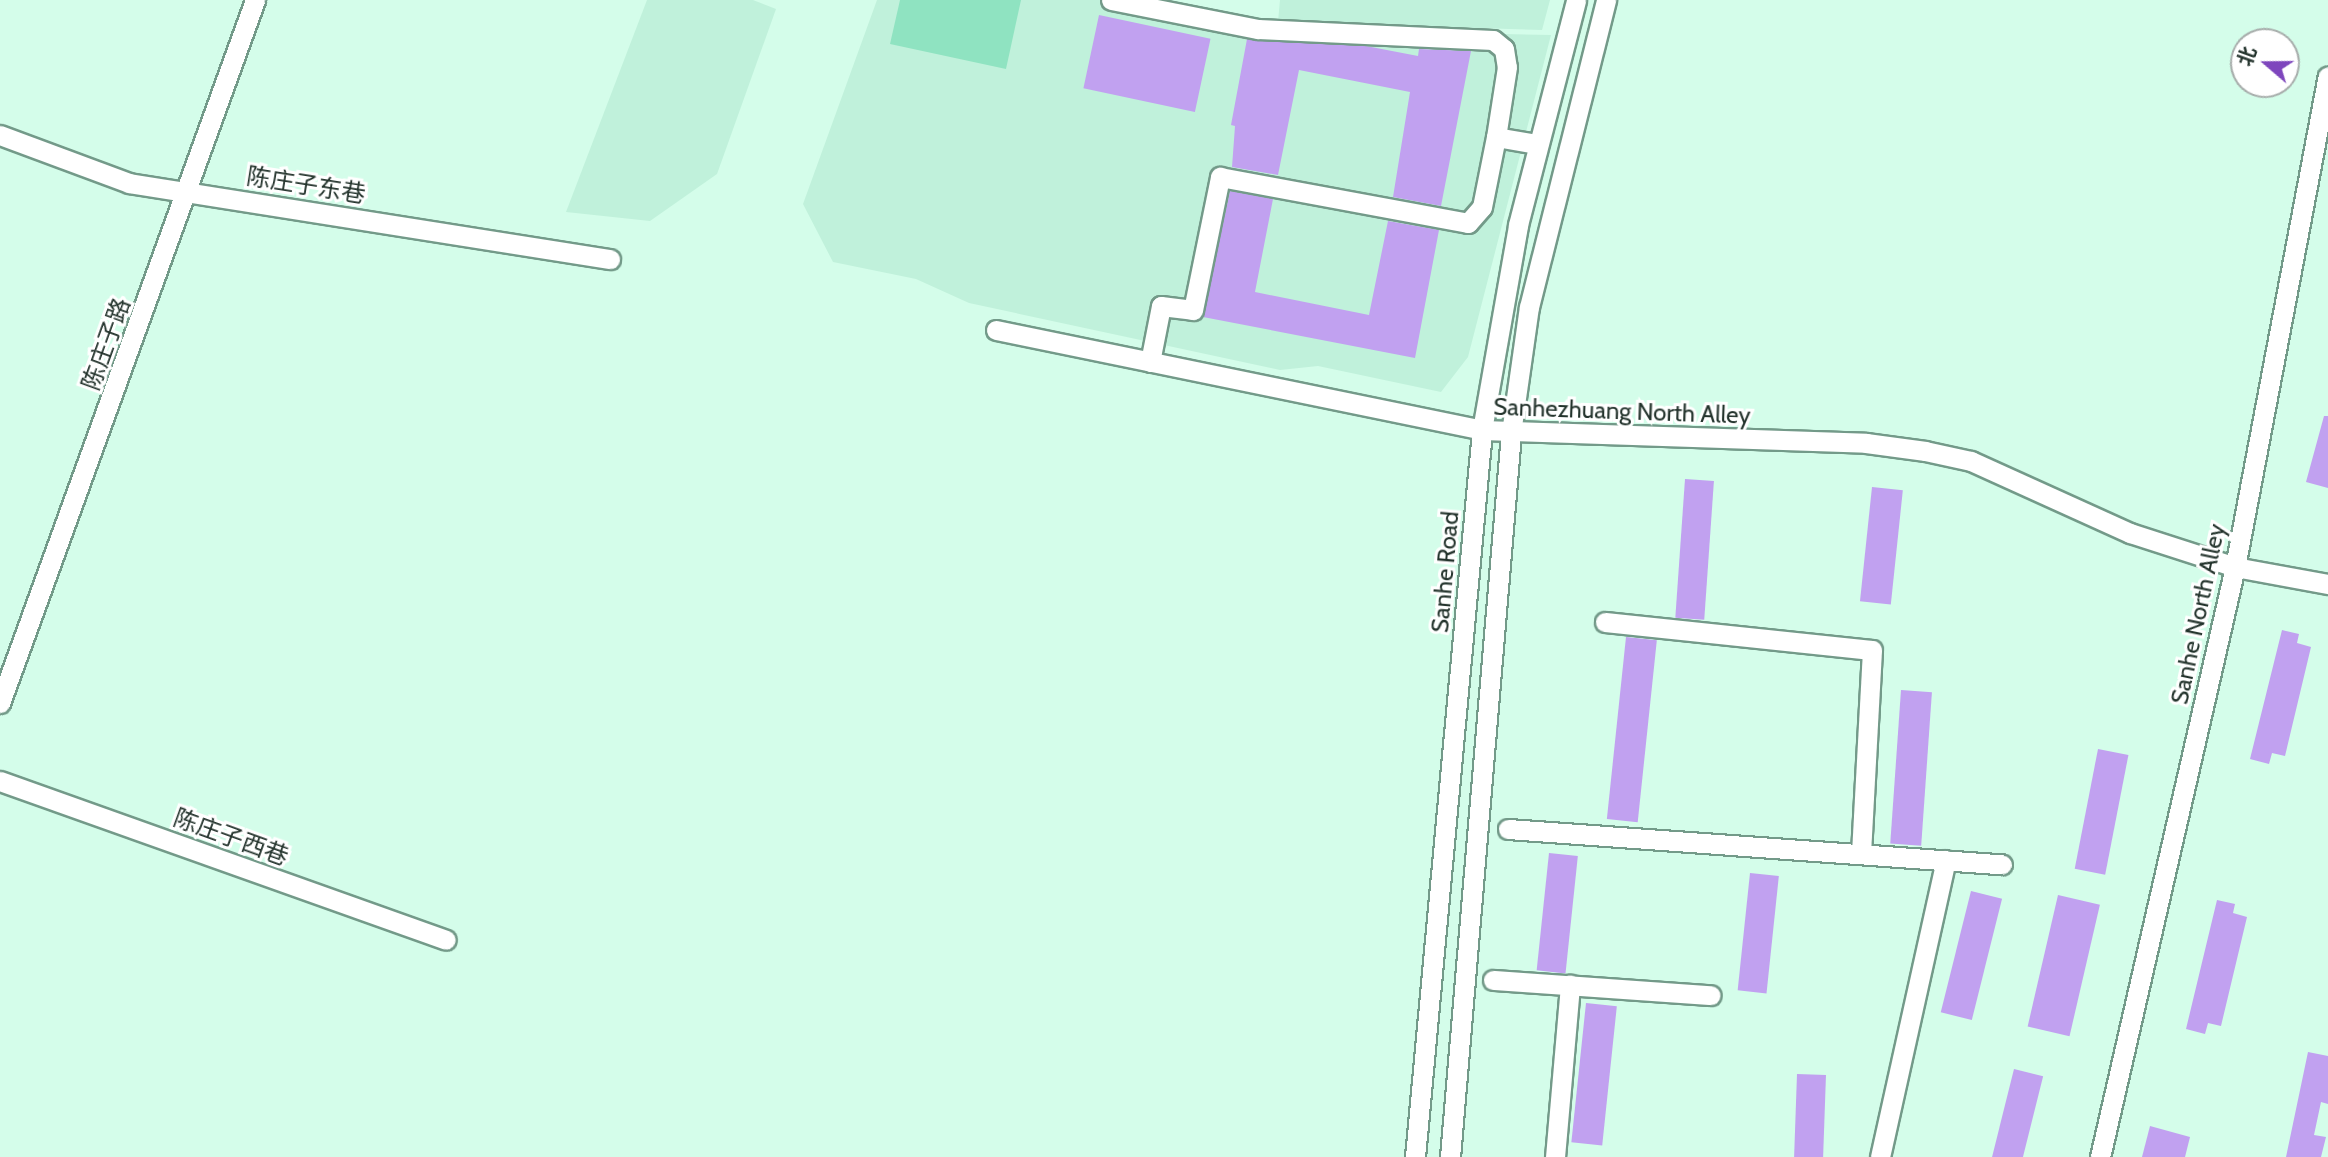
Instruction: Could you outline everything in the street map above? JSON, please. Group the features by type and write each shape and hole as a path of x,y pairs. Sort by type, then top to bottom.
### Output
{"street":[{"name":"陈庄子路","path":"0,703 255,0"},
{"path":"1111,0 1258,29 1493,40 1504,49 1507,67 1482,207 1468,223 1220,177 1194,310 1161,306 1150,362"},
{"name":"Sanhe Road","path":"1415,1157 1482,430 1500,316 1537,144 1576,0"},
{"path":"1450,1157 1511,433 1530,307 1606,0"},
{"name":"Sanhe North Alley","path":"2100,1157 2235,567 2328,77"},
{"name":"陈庄子东巷","path":"0,135 128,183 188,190 610,259"},
{"path":"1496,137 1537,144"},
{"name":"Sanhezhuang North Alley","path":"996,330 1482,430 1866,443 1925,451 1971,461 2130,533 2235,567 2328,584"},
{"path":"1605,622 1872,650 1861,854"},
{"name":"陈庄子西巷","path":"0,781 446,940"},
{"path":"1508,829 2002,864"},
{"path":"1880,1157 1946,860"},
{"path":"1493,980 1710,995"},
{"path":"1555,1157 1570,985"}],"shaded area":[{"path":"647,0 753,0 776,9 717,174 650,221 566,212"},
{"path":"877,0 1128,0 1269,29 1551,35 1468,357 1441,392 1318,366 1280,370 969,303 916,279 833,262 803,204"},
{"path":"900,0 1021,0 1006,69 890,44"},
{"path":"1280,0 1550,0 1542,30 1278,22"}],"building":[{"path":"1099,15 1211,39 1195,112 1083,88"},
{"path":"1247,39 1366,46 1418,56 1419,49 1471,51 1441,206 1393,197 1410,92 1299,70 1278,175 1232,167 1235,126 1231,125"},
{"path":"1230,191 1273,199 1255,292 1369,315 1388,221 1439,230 1415,358 1203,317"},
{"path":"2324,416 2328,416 2328,488 2306,482"},
{"path":"1685,479 1714,481 1704,620 1675,618"},
{"path":"1872,487 1903,490 1891,605 1860,601"},
{"path":"2282,630 2299,634 2297,643 2311,647 2285,756 2272,753 2269,764 2250,759"},
{"path":"1626,637 1657,640 1638,822 1607,819"},
{"path":"1901,690 1932,692 1921,846 1890,844"},
{"path":"2098,749 2128,755 2105,875 2075,869"},
{"path":"1549,853 1578,856 1566,973 1537,970"},
{"path":"1750,873 1779,876 1767,993 1738,990"},
{"path":"1971,891 2002,899 1972,1020 1941,1012"},
{"path":"2058,895 2100,905 2070,1036 2028,1027"},
{"path":"2217,900 2235,904 2233,913 2247,917 2221,1026 2208,1023 2205,1034 2186,1029"},
{"path":"1586,1003 1617,1006 1602,1145 1571,1142"},
{"path":"2308,1052 2328,1056 2328,1104 2321,1102 2314,1135 2326,1137 2321,1157 2286,1157"},
{"path":"2014,1069 2043,1076 2023,1157 1992,1157"},
{"path":"1797,1074 1826,1075 1823,1157 1794,1157"},
{"path":"2150,1126 2190,1137 2185,1157 2142,1157"}]}
